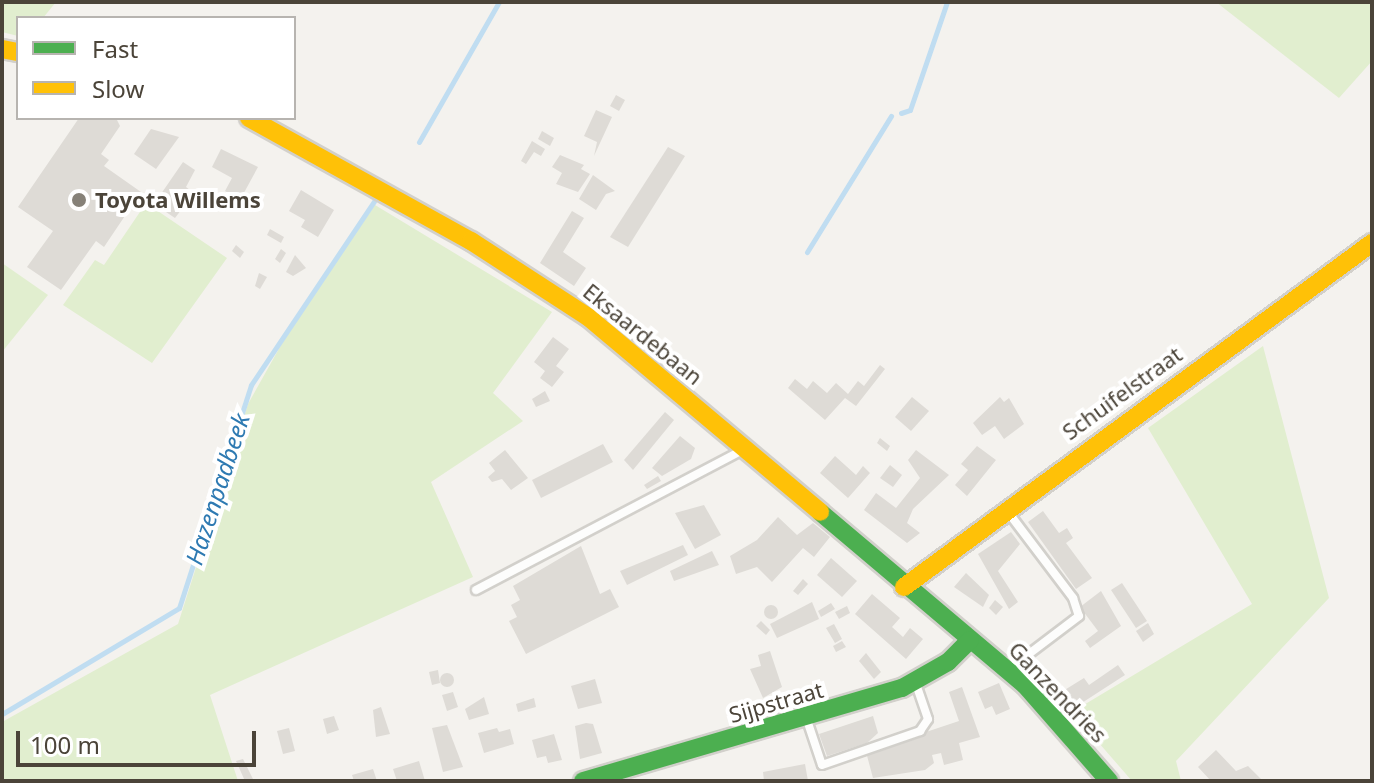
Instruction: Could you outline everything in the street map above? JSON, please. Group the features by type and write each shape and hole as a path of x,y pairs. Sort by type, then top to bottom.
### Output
{"main road":[{"name":"Eksaardebaan","path":"252,120 543,286 970,640"},
{"name":"Schuifelstraat","path":"904,587 1005,508 1372,243"},
{"name":"Ganzendries","path":"970,640 1007,670 1109,781"},
{"name":"Sijpstraat","path":"583,781 807,719 915,680 948,662 970,640"}],"lane":[{"path":"476,590 744,450"},
{"path":"1005,508 1073,598 1079,616 1007,670"},
{"path":"807,719 822,765 920,731 928,719 915,680"}],"green space":[{"path":"2,2 56,2 45,16 16,16 16,36 2,32"},
{"path":"1216,2 1372,2 1372,61 1339,98"},
{"path":"146,203 227,258 152,363 63,305 95,260 104,265"},
{"path":"375,205 552,312 493,393 523,421 431,482 473,577 210,695 238,781 2,781 2,722 178,624 248,404 290,329"},
{"path":"2,263 48,295 2,352"},
{"path":"1263,346 1329,598 1176,761 1181,781 1132,781 1072,712 1252,604 1148,428"}],"building":[{"path":"616,95 625,100 619,111 610,106"},
{"path":"596,110 612,117 594,156 597,142 584,136"},
{"name":"Toyota Willems","path":"78,120 117,120 120,126 101,154 109,160 104,166 141,192 104,247 96,241 61,290 27,267 53,231 18,207"},
{"path":"151,129 179,137 156,169 134,154"},
{"path":"542,131 554,138 550,146 538,139"},
{"path":"532,141 545,149 541,156 534,152 526,164 521,161"},
{"path":"668,147 685,156 628,247 610,237"},
{"path":"221,149 258,167 240,200 225,191 232,178 212,167"},
{"path":"560,155 584,165 581,169 590,174 578,192 556,184 562,173 552,167"},
{"path":"183,162 195,170 186,187 194,193 175,218 154,204"},
{"path":"593,175 615,191 606,194 596,210 579,199"},
{"path":"301,190 334,210 318,237 301,227 305,220 289,211"},
{"path":"572,211 584,218 563,252 586,268 574,286 540,263"},
{"path":"270,229 284,237 281,243 267,235"},
{"path":"236,245 244,252 240,258 232,251"},
{"path":"281,249 286,253 280,263 275,259"},
{"path":"295,255 306,268 293,276 286,272"},
{"path":"259,273 267,277 260,289 255,286"},
{"path":"553,337 569,349 556,366 564,372 552,387 540,378 545,371 534,362"},
{"path":"880,365 885,369 856,406 845,398 825,420 788,388 795,379 807,389 813,381 827,393 836,383 848,394 858,381 864,386"},
{"path":"545,391 550,401 536,407 532,399"},
{"path":"912,397 929,411 911,431 895,417"},
{"path":"1000,397 1004,402 1009,398 1024,424 1004,439 995,426 982,435 973,423"},
{"path":"665,412 674,420 633,470 624,460"},
{"path":"680,436 695,448 691,459 662,476 652,468"},
{"path":"880,438 890,446 887,451 877,443"},
{"path":"603,444 613,462 541,498 532,480"},
{"path":"977,446 996,460 967,496 955,485 968,470 961,464"},
{"path":"505,450 528,478 511,490 502,479 492,482 488,477 495,471 489,463"},
{"path":"916,450 949,475 913,509 907,523 920,533 907,543 864,510 876,493 896,508 920,478 908,460"},
{"path":"835,456 856,475 863,466 870,473 848,498 820,473"},
{"path":"890,465 902,475 893,487 880,478"},
{"path":"658,476 661,481 647,489 644,485"},
{"path":"704,505 721,535 695,549 675,513"},
{"path":"1043,511 1059,533 1067,528 1073,538 1066,543 1092,578 1076,589 1028,522"},
{"path":"778,517 797,535 813,523 830,537 814,557 803,548 772,582 757,567 736,574 730,556 757,540"},
{"path":"1011,532 1020,544 998,571 1018,602 1009,609 978,554"},
{"path":"683,545 688,555 627,585 620,571"},
{"path":"581,546 600,594 610,589 619,607 526,654 509,621 517,617 511,605 520,600 513,586"},
{"path":"712,551 719,565 674,581 670,571"},
{"path":"831,558 857,581 842,597 817,575"},
{"path":"966,573 989,595 983,607 954,587"},
{"path":"803,579 808,584 798,595 793,591"},
{"path":"1122,583 1147,621 1136,628 1111,590"},
{"path":"1101,591 1121,626 1090,648 1085,641 1098,631 1080,607"},
{"path":"872,594 900,618 892,627 903,637 910,628 923,639 906,659 855,614"},
{"path":"995,600 1003,607 996,615 989,608"},
{"path":"812,602 819,619 777,638 770,624"},
{"path":"831,603 835,609 821,617 818,611"},
{"path":"771,605 778,612 771,619 764,612"},
{"path":"847,606 850,613 839,619 835,612"},
{"path":"761,621 770,630 766,635 756,626"},
{"path":"1148,623 1154,634 1143,642 1136,631"},
{"path":"834,624 842,639 835,643 826,628"},
{"path":"842,641 846,647 836,652 833,646"},
{"path":"770,651 782,687 763,698 750,669 761,666 758,655"},
{"path":"866,653 881,672 874,679 859,661"},
{"path":"1118,665 1125,675 1074,708 1063,691 1084,678 1089,685"},
{"path":"438,670 440,683 432,685 429,672"},
{"path":"447,673 454,680 447,687 440,680"},
{"path":"595,679 602,703 578,709 571,686"},
{"path":"999,683 1010,709 996,715 992,706 985,709 978,692"},
{"path":"962,687 980,737 959,743 963,760 944,765 941,753 932,755 934,763 925,770 873,778 866,752 959,721 949,692"},
{"path":"453,692 458,707 447,711 442,695"},
{"path":"484,697 489,714 469,720 465,709"},
{"path":"534,698 536,707 518,712 516,704"},
{"path":"381,707 390,734 376,737 373,710"},
{"path":"334,716 339,730 327,734 323,719"},
{"path":"873,716 878,733 867,743 827,756 819,734"},
{"path":"593,724 602,753 580,759 575,726"},
{"path":"447,725 463,767 443,772 432,728"},
{"path":"289,728 295,751 283,754 277,731"},
{"path":"497,728 499,732 510,729 514,744 484,753 478,733"},
{"path":"554,734 562,760 548,763 546,756 537,758 532,740"},
{"path":"1216,750 1236,771 1248,766 1263,781 1211,781 1198,767"},
{"path":"243,759 253,779 245,781 236,761"},
{"path":"419,761 425,781 397,781 393,769"},
{"path":"805,764 808,781 764,781 763,772"},
{"path":"373,769 377,781 354,781 352,775"}],"waterway":[{"name":"Hazenpadbeek","path":"419,142 499,2"},
{"path":"901,113 910,110 947,2"},
{"path":"807,252 891,116"},
{"name":"Hazenpadbeek","path":"2,714 179,608 251,385 374,201"}],"traffic: fast":[{"path":"820,512 1025,685 1109,781"},
{"path":"583,781 902,688 948,662 970,640"}],"traffic: slow":[{"path":"2,49 16,52"},
{"path":"253,120 471,241 588,317 820,512"},
{"path":"904,587 1372,243"}],"place":[{"name":"Toyota Willems","path":"79,200"}]}
